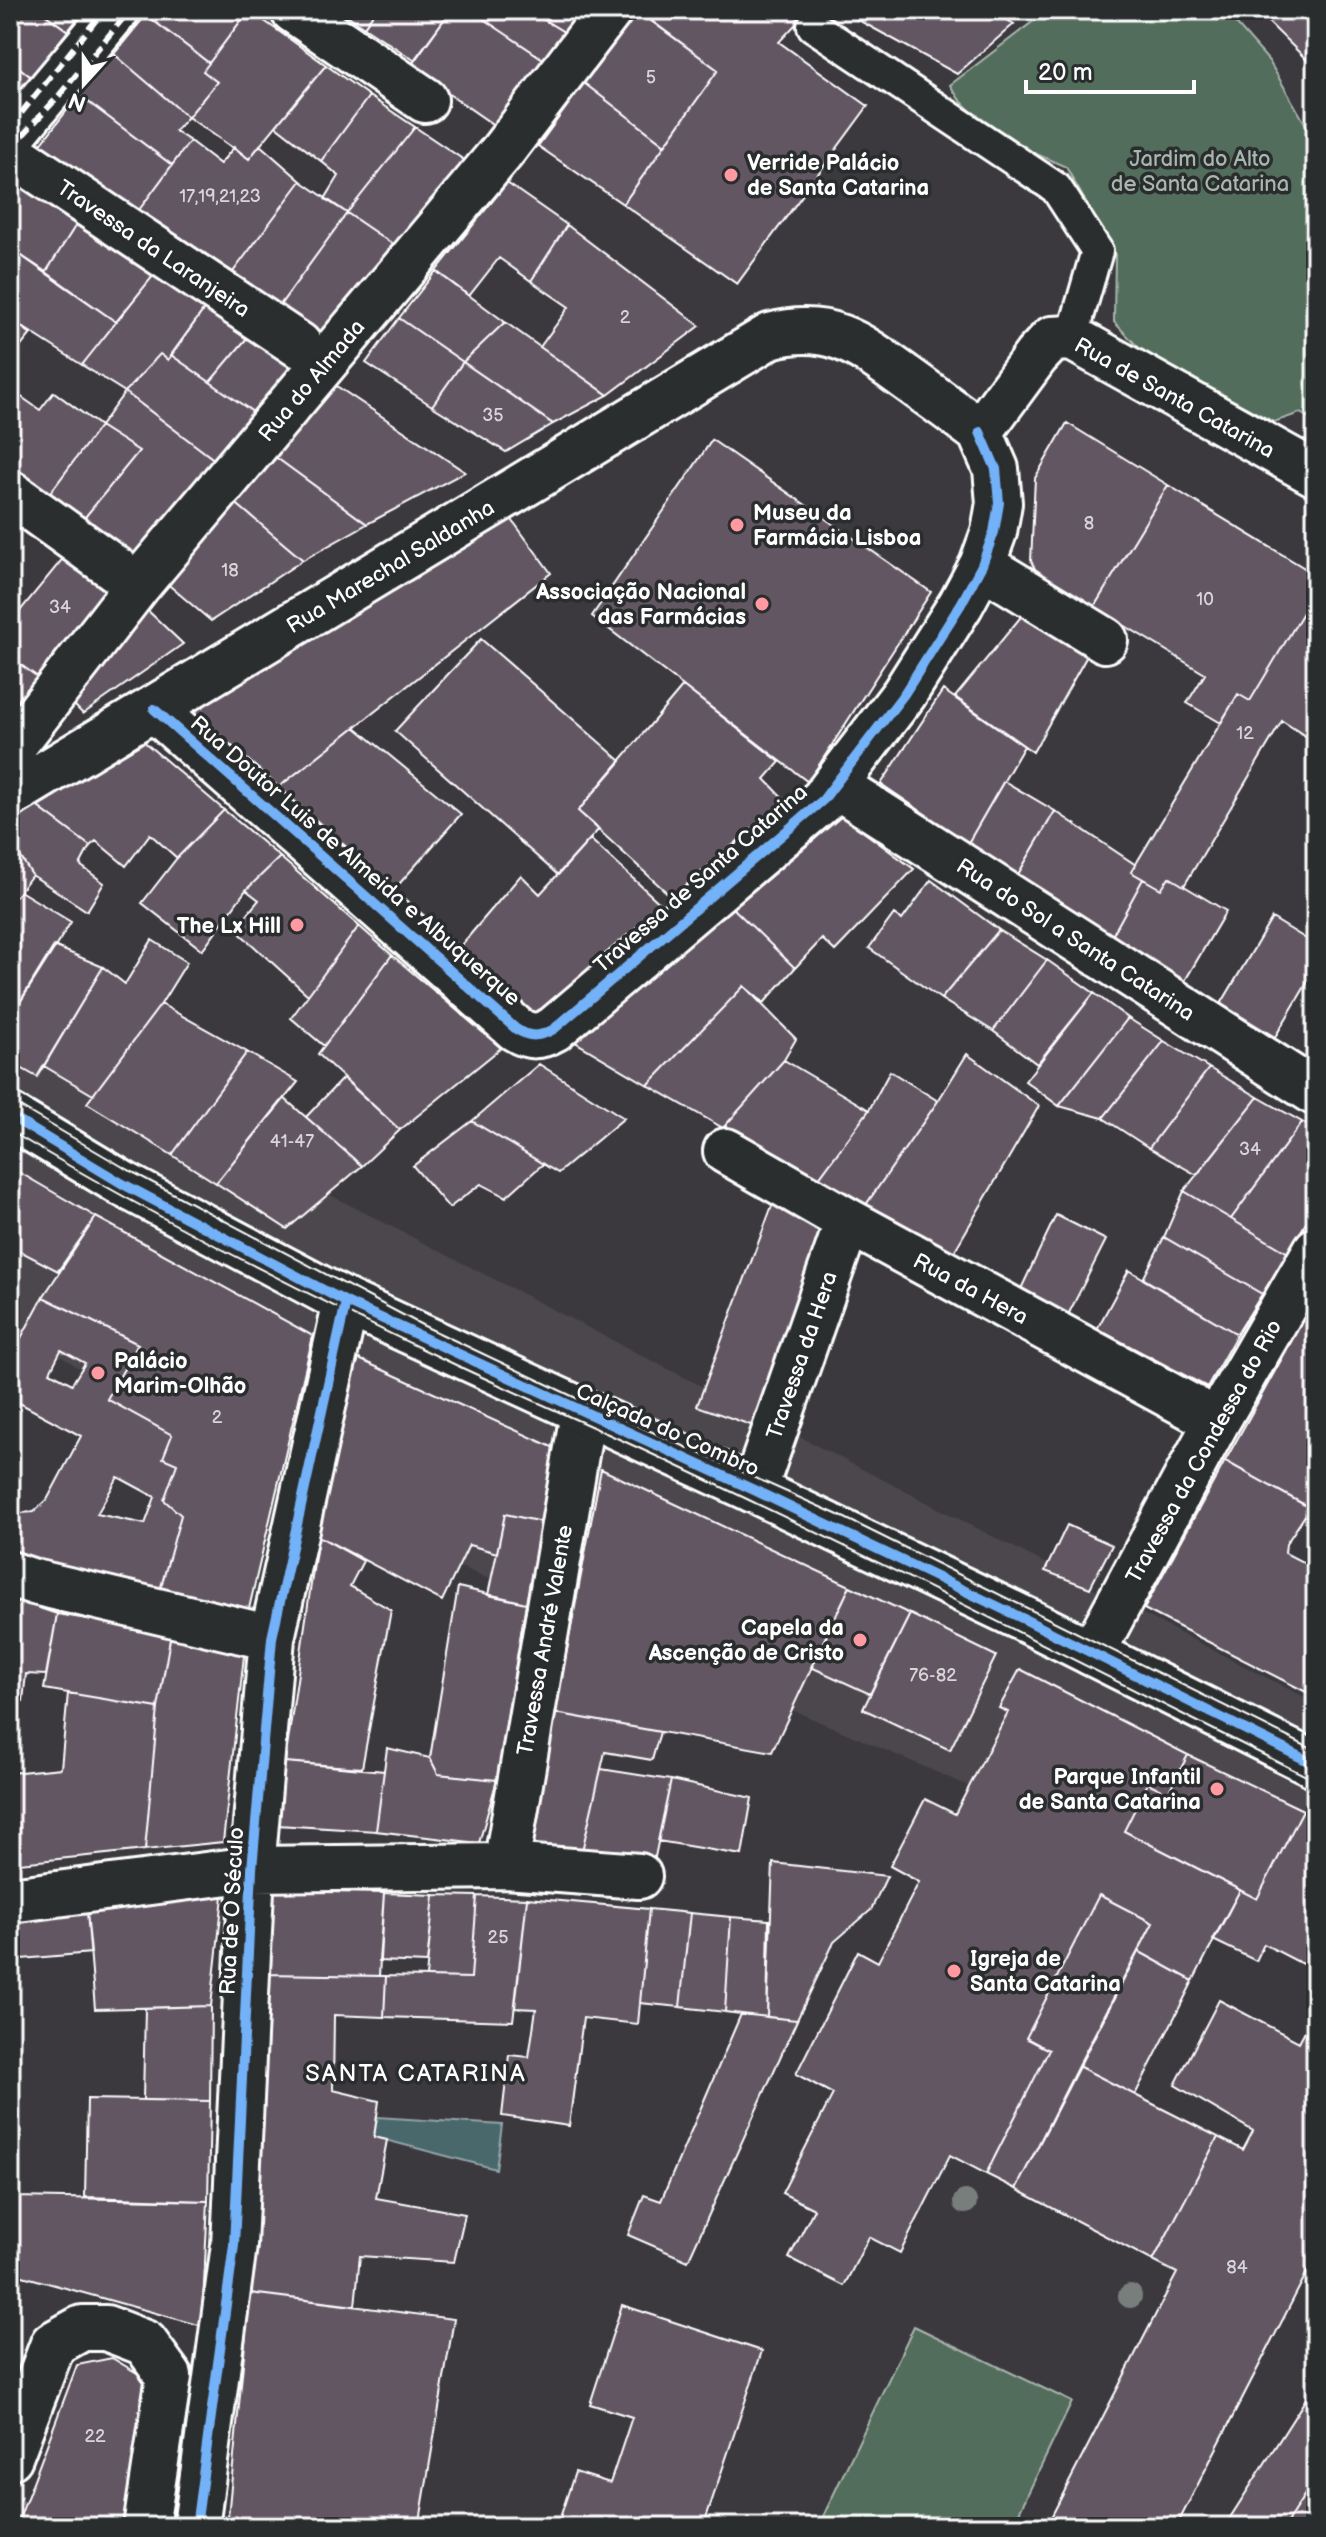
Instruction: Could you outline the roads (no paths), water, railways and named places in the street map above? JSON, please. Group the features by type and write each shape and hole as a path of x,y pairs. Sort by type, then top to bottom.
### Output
{"street":[{"path":"10,138 117,10"},
{"path":"293,10 425,100"},
{"name":"Rua do Almada","path":"10,750 138,585 501,153 610,10"},
{"name":"Travessa da Laranjeira","path":"10,152 299,345"},
{"name":"Rua Marechal Saldanha","path":"10,795 770,336 793,330 814,330 857,342 980,432"},
{"name":"Rua de Santa Catarina","path":"980,432 1052,339 1072,338 1316,474"},
{"name":"Travessa de Santa Catarina","path":"533,1036 554,1029 811,812 835,785 933,652 982,565 994,532 999,503 996,469 980,432"},
{"path":"10,493 138,585"},
{"path":"982,565 1105,640"},
{"name":"Rua Doutor Luis de Almeida e Albuquerque","path":"154,709 516,1029 533,1036"},
{"name":"Rua do Sol a Santa Catarina","path":"835,785 1316,1093"},
{"name":"Calçada do Combro","path":"10,1116 123,1184 346,1302 754,1490 1316,1765"},
{"name":"Rua da Hera","path":"726,1151 848,1221 1217,1421"},
{"name":"Travessa da Hera","path":"754,1490 848,1221"},
{"name":"Travessa da Condessa do Rio","path":"1092,1653 1217,1421 1316,1250"},
{"name":"Rua de O Século","path":"196,2527 234,2245 252,1869 272,1638 346,1302"},
{"name":"Travessa André Valente","path":"506,1866 583,1413"},
{"path":"10,1574 272,1638"},
{"path":"10,1900 252,1869 506,1866 639,1876"},
{"path":"10,2457 53,2344 82,2328 106,2328 145,2343 169,2376 146,2527"}],"lane":[{"path":"813,26 1056,188 1097,251 1072,338"}],"water":[{"path":"377,2117 502,2125 496,2169 374,2137"}],"tram line":[{"path":"10,1101 123,1167 422,1325 574,1397 845,1518 1316,1751"},
{"path":"10,1131 175,1225 344,1311 833,1541 1316,1781"}],"railway":[{"path":"10,127 104,10"},
{"path":"10,149 130,10"}],"place":[{"name":"Verride Palácio de Santa Catarina","path":"731,175"},
{"name":"Museu da Farmácia Lisboa","path":"737,525"},
{"name":"Associação Nacional das Farmácias","path":"762,604"},
{"name":"The Lx Hill","path":"297,925"},
{"name":"Palácio Marim-Olhão","path":"98,1373"},
{"name":"Capela da Ascenção de Cristo","path":"860,1640"},
{"name":"Parque Infantil de Santa Catarina","path":"1217,1789"},
{"name":"Igreja de Santa Catarina","path":"954,1971"}],"district":[{"name":"SANTA CATARINA","path":"416,2073"}],"park label":[{"name":"Jardim do Alto de Santa Catarina","path":"1200,170"}]}
